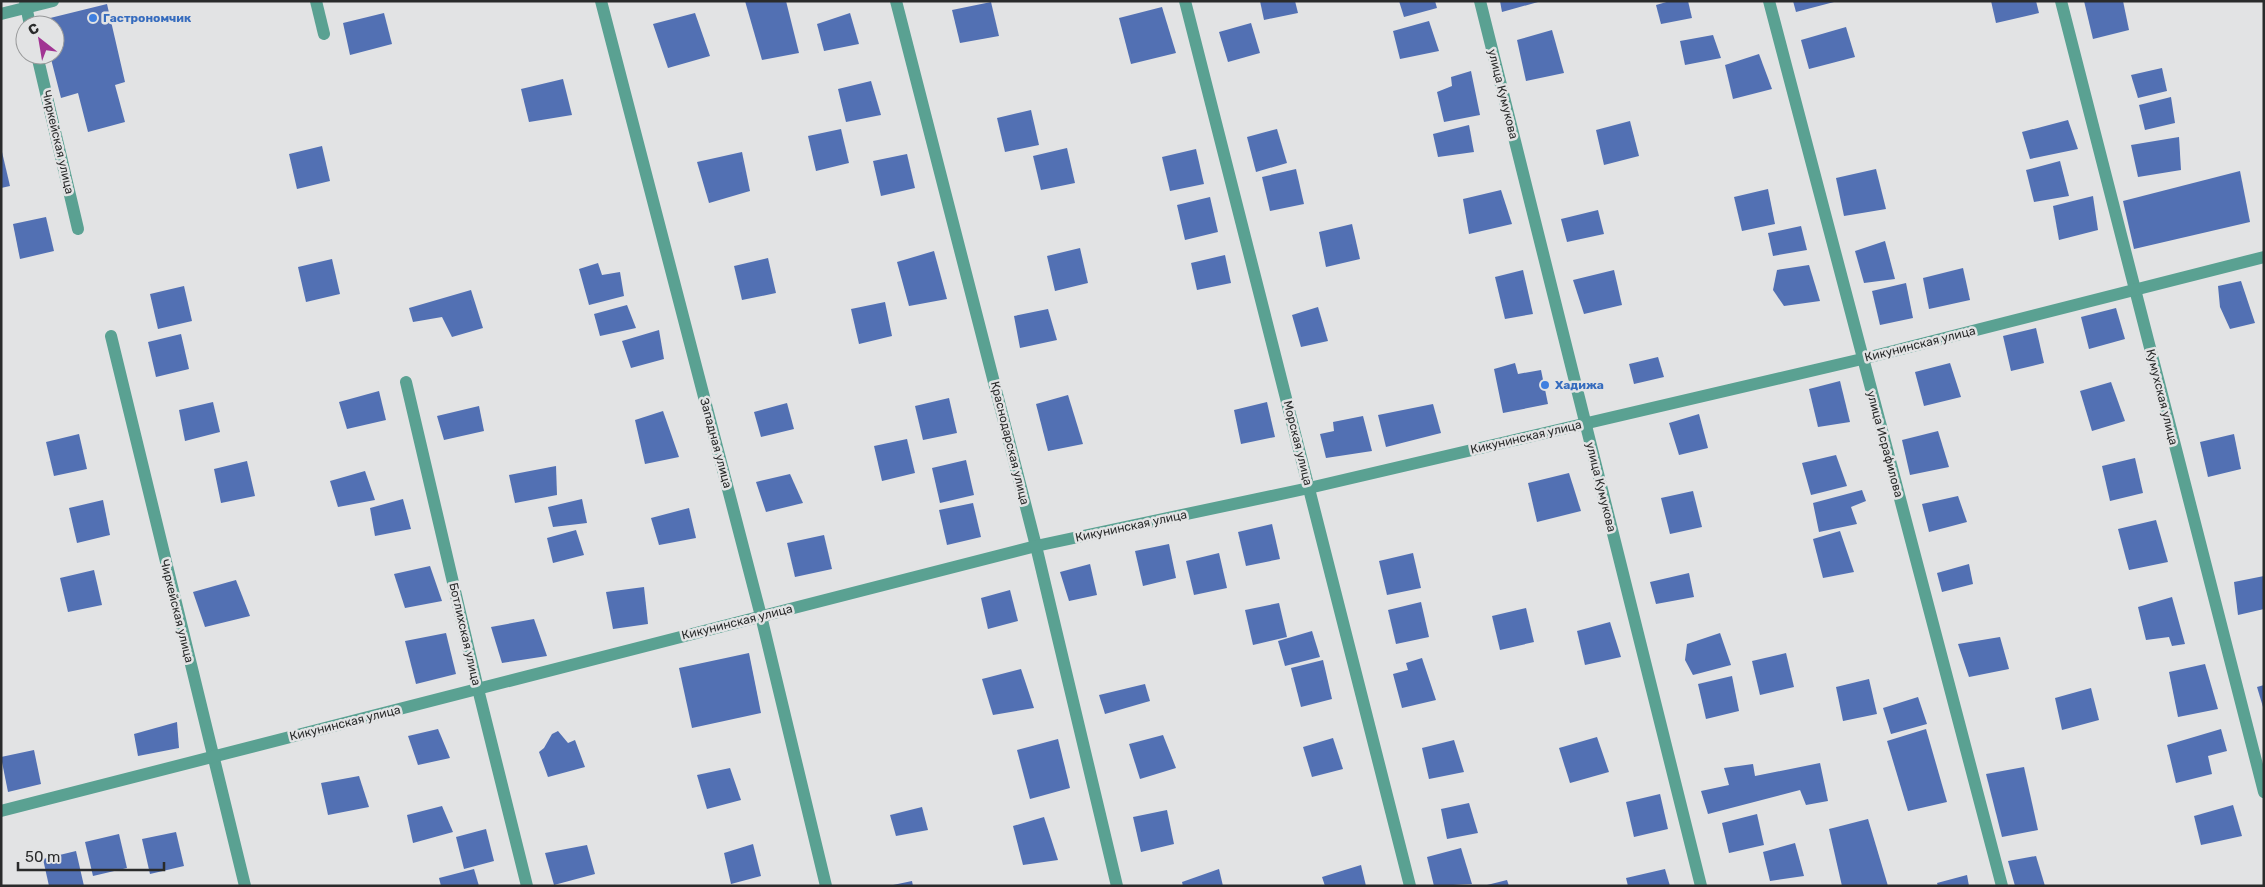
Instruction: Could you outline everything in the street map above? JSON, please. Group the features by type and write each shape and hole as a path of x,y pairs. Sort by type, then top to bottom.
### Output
{"street":[{"path":"1,14 26,5 53,1"},
{"path":"316,1 324,34"},
{"name":"Западная улица","path":"601,1 761,616 826,886"},
{"name":"Краснодарская улица","path":"896,1 1036,546 1117,886"},
{"name":"Морская улица","path":"1185,1 1410,886"},
{"name":"улица Кумукова","path":"1480,1 1701,886"},
{"name":"улица Исрафилова","path":"1769,1 2002,886"},
{"name":"Кумухская улица","path":"2061,1 2264,792"},
{"name":"Чиркейская улица","path":"40,65 78,229"},
{"name":"Кикунинская улица","path":"1,811 1036,546 1309,488 1862,359 2264,257"},
{"name":"Чиркейская улица","path":"111,336 245,886"},
{"name":"Ботлихская улица","path":"406,382 478,690 527,886"}],"building":[{"path":"745,1 786,1 799,53 762,60"},
{"path":"1260,1 1295,1 1298,13 1264,20"},
{"path":"1399,1 1435,1 1437,8 1404,17"},
{"path":"1500,1 1538,1 1538,2 1502,12"},
{"path":"1670,1 1688,1 1692,18 1661,24 1656,5"},
{"path":"1793,1 1834,1 1834,2 1796,12"},
{"path":"1991,1 2036,1 2039,13 1996,23"},
{"path":"2084,1 2123,1 2129,30 2093,39"},
{"path":"991,2 999,36 960,43 952,10"},
{"path":"107,4 125,82 115,85 125,122 88,132 78,93 61,98 53,65 65,65 65,15 62,15"},
{"path":"1162,7 1176,53 1131,64 1119,18"},
{"path":"384,13 392,44 350,55 343,23"},
{"path":"695,13 710,56 668,68 653,24"},
{"path":"850,13 859,44 824,51 817,24"},
{"path":"1429,21 1439,51 1400,59 1393,31"},
{"path":"1251,23 1260,53 1228,62 1219,32"},
{"path":"1846,27 1855,57 1809,69 1801,40"},
{"path":"1552,30 1564,73 1526,81 1517,40"},
{"path":"1713,35 1721,58 1685,65 1680,41"},
{"path":"1759,54 1772,89 1733,99 1725,65"},
{"path":"2162,68 2167,91 2138,98 2131,75"},
{"path":"1471,71 1480,115 1444,122 1437,92 1452,86 1451,77"},
{"path":"563,79 572,115 529,122 521,89"},
{"path":"871,81 881,115 846,122 838,89"},
{"path":"2171,97 2175,123 2145,130 2139,105"},
{"path":"1031,110 1039,145 1005,152 997,118"},
{"path":"2068,120 2078,149 2030,159 2022,132"},
{"path":"1630,121 1639,156 1604,165 1596,130"},
{"path":"1469,125 1474,152 1438,157 1433,134"},
{"path":"841,129 849,163 816,171 808,136"},
{"path":"1277,129 1287,163 1256,172 1247,137"},
{"path":"2179,137 2181,170 2138,177 2131,145"},
{"path":"322,146 330,181 297,189 289,154"},
{"path":"1067,148 1075,183 1041,190 1033,156"},
{"path":"1196,149 1204,184 1170,191 1162,157"},
{"path":"742,152 750,191 709,203 697,162"},
{"path":"1,153 10,186 1,188"},
{"path":"907,154 915,188 881,196 873,161"},
{"path":"2060,161 2069,196 2034,202 2026,170"},
{"path":"1296,169 1304,204 1270,211 1262,177"},
{"path":"1876,169 1886,209 1844,216 1836,178"},
{"path":"2240,171 2250,222 2134,249 2123,201"},
{"path":"1768,189 1775,224 1742,231 1734,197"},
{"path":"1501,190 1512,224 1469,234 1463,199"},
{"path":"2093,196 2098,230 2059,240 2053,206"},
{"path":"1210,197 1218,232 1185,240 1177,205"},
{"path":"1598,210 1604,234 1567,242 1561,219"},
{"path":"46,217 54,251 20,259 13,224"},
{"path":"1352,224 1360,259 1326,267 1319,232"},
{"path":"1801,226 1807,250 1773,256 1768,233"},
{"path":"1885,241 1895,279 1864,283 1855,251"},
{"path":"1080,248 1088,283 1055,291 1047,256"},
{"path":"934,251 947,299 909,306 897,262"},
{"path":"1225,255 1231,283 1197,290 1191,263"},
{"path":"768,258 776,293 742,300 734,266"},
{"path":"332,259 340,294 306,302 298,267"},
{"path":"598,263 602,275 620,272 624,296 589,305 579,269"},
{"path":"1809,265 1820,301 1784,306 1773,290 1777,270"},
{"path":"1963,268 1970,300 1929,309 1923,278"},
{"path":"1523,270 1533,314 1505,319 1495,277"},
{"path":"1614,270 1622,305 1584,314 1573,280"},
{"path":"2241,281 2255,323 2230,329 2220,307 2218,286"},
{"path":"1906,283 1913,318 1880,325 1872,291"},
{"path":"184,286 192,321 158,329 150,294"},
{"path":"471,290 483,328 452,337 442,317 413,322 409,308"},
{"path":"885,302 892,336 859,344 851,309"},
{"path":"627,305 636,328 600,336 594,314"},
{"path":"1318,307 1328,341 1301,347 1292,315"},
{"path":"2116,308 2125,339 2089,349 2081,317"},
{"path":"1048,309 1057,340 1020,348 1014,316"},
{"path":"2036,328 2044,363 2011,371 2003,336"},
{"path":"659,330 664,359 631,368 622,341"},
{"path":"181,334 189,369 156,377 148,342"},
{"path":"1658,357 1664,377 1634,384 1629,364"},
{"path":"1515,363 1518,374 1541,370 1548,404 1503,413 1494,369"},
{"path":"1950,363 1961,397 1924,406 1915,372"},
{"path":"1840,381 1850,422 1818,427 1809,389"},
{"path":"2111,382 2125,421 2092,431 2080,391"},
{"path":"379,391 386,420 347,429 339,402"},
{"path":"1068,395 1083,444 1048,451 1036,404"},
{"path":"949,398 957,433 923,440 915,406"},
{"path":"213,402 220,432 185,441 179,410"},
{"path":"1267,402 1275,437 1241,444 1234,410"},
{"path":"787,403 794,429 761,437 754,412"},
{"path":"1433,404 1441,433 1386,447 1378,415"},
{"path":"479,406 484,431 444,440 437,416"},
{"path":"663,411 679,457 645,464 635,420"},
{"path":"1699,414 1708,448 1679,455 1669,423"},
{"path":"1363,416 1372,451 1326,458 1320,434 1334,431 1333,422"},
{"path":"1938,431 1949,467 1910,475 1902,440"},
{"path":"79,434 87,469 54,476 46,442"},
{"path":"2234,434 2241,469 2208,477 2200,442"},
{"path":"907,439 915,473 882,481 874,446"},
{"path":"1836,455 1847,486 1811,495 1802,463"},
{"path":"2135,458 2143,493 2110,501 2102,466"},
{"path":"966,460 974,495 940,503 932,468"},
{"path":"247,461 255,496 221,503 214,469"},
{"path":"556,466 557,495 515,503 509,475"},
{"path":"365,471 375,500 338,507 330,481"},
{"path":"1569,473 1581,511 1537,522 1528,483"},
{"path":"790,474 803,503 766,512 756,482"},
{"path":"1862,490 1866,501 1851,507 1857,524 1819,532 1813,503"},
{"path":"1693,491 1702,527 1670,534 1661,498"},
{"path":"1958,496 1967,522 1929,532 1922,504"},
{"path":"403,499 411,529 375,536 370,508"},
{"path":"582,499 587,523 553,527 548,507"},
{"path":"103,500 110,535 77,543 69,508"},
{"path":"973,503 981,537 947,545 939,510"},
{"path":"689,508 696,538 659,545 651,518"},
{"path":"2156,520 2168,562 2129,570 2118,529"},
{"path":"1272,524 1280,559 1246,566 1238,532"},
{"path":"576,530 584,555 553,563 547,538"},
{"path":"1840,531 1854,572 1823,578 1813,539"},
{"path":"824,535 832,569 795,577 787,543"},
{"path":"1169,544 1176,578 1143,586 1135,551"},
{"path":"1219,553 1227,588 1194,595 1186,561"},
{"path":"1413,553 1421,588 1387,595 1379,561"},
{"path":"1090,564 1097,595 1069,601 1060,572"},
{"path":"1969,564 1973,584 1942,592 1937,573"},
{"path":"430,566 442,601 405,608 394,574"},
{"path":"94,570 102,605 68,612 60,578"},
{"path":"1689,573 1694,597 1656,604 1650,582"},
{"path":"2264,576 2264,609 2238,615 2234,582"},
{"path":"236,580 250,616 205,627 193,592"},
{"path":"644,587 648,624 613,629 606,592"},
{"path":"1010,590 1018,621 988,629 981,598"},
{"path":"2172,597 2185,644 2172,646 2169,637 2146,640 2138,607"},
{"path":"1421,602 1429,637 1396,644 1388,610"},
{"path":"1279,603 1287,637 1253,645 1245,610"},
{"path":"1526,608 1534,642 1500,650 1492,616"},
{"path":"534,619 547,656 502,663 491,627"},
{"path":"1610,622 1621,657 1585,665 1577,631"},
{"path":"1312,631 1320,657 1285,666 1278,641"},
{"path":"446,633 456,674 416,684 405,641"},
{"path":"1720,633 1731,665 1693,675 1685,660 1687,644"},
{"path":"2000,637 2009,669 1969,677 1958,644"},
{"path":"749,653 761,713 692,728 679,668"},
{"path":"1786,653 1794,687 1760,695 1752,661"},
{"path":"1422,658 1436,700 1402,708 1393,674 1408,670 1406,663"},
{"path":"1323,660 1332,699 1301,707 1291,668"},
{"path":"2205,664 2218,709 2178,717 2169,672"},
{"path":"1021,669 1034,708 993,715 982,679"},
{"path":"1732,676 1739,711 1706,719 1698,684"},
{"path":"1869,679 1877,714 1843,721 1836,687"},
{"path":"1145,684 1150,701 1105,714 1099,695"},
{"path":"2264,685 2264,707 2263,707 2257,687"},
{"path":"2091,688 2099,720 2062,730 2055,698"},
{"path":"1918,697 1927,724 1891,734 1883,708"},
{"path":"177,722 179,748 138,756 134,734"},
{"path":"438,729 450,758 418,765 408,736"},
{"path":"1926,729 1947,802 1908,811 1887,741"},
{"path":"2221,729 2227,751 2208,756 2212,774 2176,783 2167,745"},
{"path":"558,731 568,743 575,740 585,767 548,777 539,752 544,748 552,734"},
{"path":"1163,735 1176,768 1140,779 1129,744"},
{"path":"1597,737 1609,772 1570,783 1559,748"},
{"path":"1333,738 1343,769 1312,777 1303,747"},
{"path":"1058,739 1070,788 1030,799 1017,750"},
{"path":"1454,740 1464,772 1429,779 1422,748"},
{"path":"34,750 41,784 8,792 1,757"},
{"path":"1820,763 1828,801 1806,805 1800,790 1708,814 1701,791 1729,785 1724,768 1753,764 1755,776"},
{"path":"2024,767 2038,830 2002,837 1986,774"},
{"path":"730,768 741,800 707,809 697,775"},
{"path":"359,776 369,807 328,815 321,783"},
{"path":"1660,794 1668,829 1634,837 1626,802"},
{"path":"1469,803 1478,833 1447,839 1441,809"},
{"path":"2233,805 2242,836 2201,845 2194,816"},
{"path":"442,806 453,832 413,843 407,815"},
{"path":"922,807 928,830 896,836 890,815"},
{"path":"1167,810 1174,844 1141,852 1133,817"},
{"path":"1757,814 1764,845 1729,853 1722,823"},
{"path":"1044,817 1058,860 1023,865 1013,826"},
{"path":"1868,819 1888,886 1842,886 1829,829"},
{"path":"486,829 494,861 464,869 456,837"},
{"path":"176,832 184,866 150,874 142,839"},
{"path":"119,834 127,868 93,876 85,842"},
{"path":"1795,843 1804,876 1770,881 1763,852"},
{"path":"753,844 761,876 731,884 724,853"},
{"path":"587,845 595,874 554,885 545,853"},
{"path":"1461,848 1472,884 1434,886 1427,857"},
{"path":"76,851 84,886 49,886 43,859"},
{"path":"2036,856 2045,886 2015,886 2008,861"},
{"path":"1361,865 1366,886 1325,886 1322,877"},
{"path":"474,869 479,886 441,886 439,878"},
{"path":"1219,869 1223,886 1183,886 1182,882"},
{"path":"1665,869 1670,886 1628,886 1626,878"},
{"path":"1967,875 1969,886 1938,886 1937,883"},
{"path":"1507,880 1509,886 1487,886 1487,885"},
{"path":"912,881 913,886 893,886 893,885"}],"place":[{"name":"Гастрономчик","path":"93,18"},
{"name":"Хадижа","path":"1545,385"}]}
